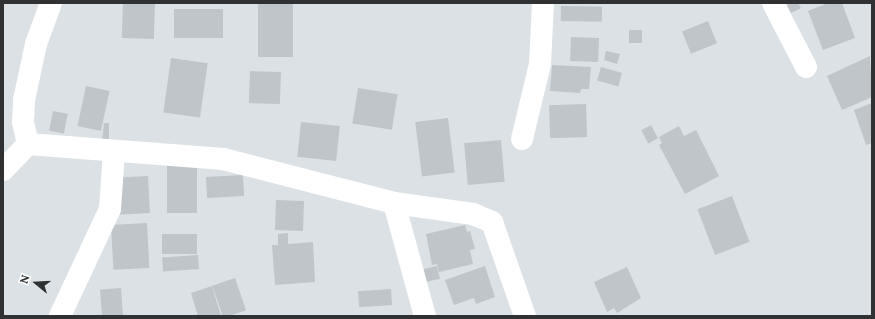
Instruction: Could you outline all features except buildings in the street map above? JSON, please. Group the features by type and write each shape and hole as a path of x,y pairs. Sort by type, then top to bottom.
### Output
{"street":[{"path":"28,144 23,122 24,100 36,44 51,3"},
{"path":"522,140 540,64 543,3"},
{"path":"773,3 806,67"},
{"path":"28,144 114,152 223,159 394,203 473,214 492,222 525,316"},
{"path":"3,170 28,144"},
{"path":"60,316 110,209 114,152"},
{"path":"394,203 425,316"}]}
